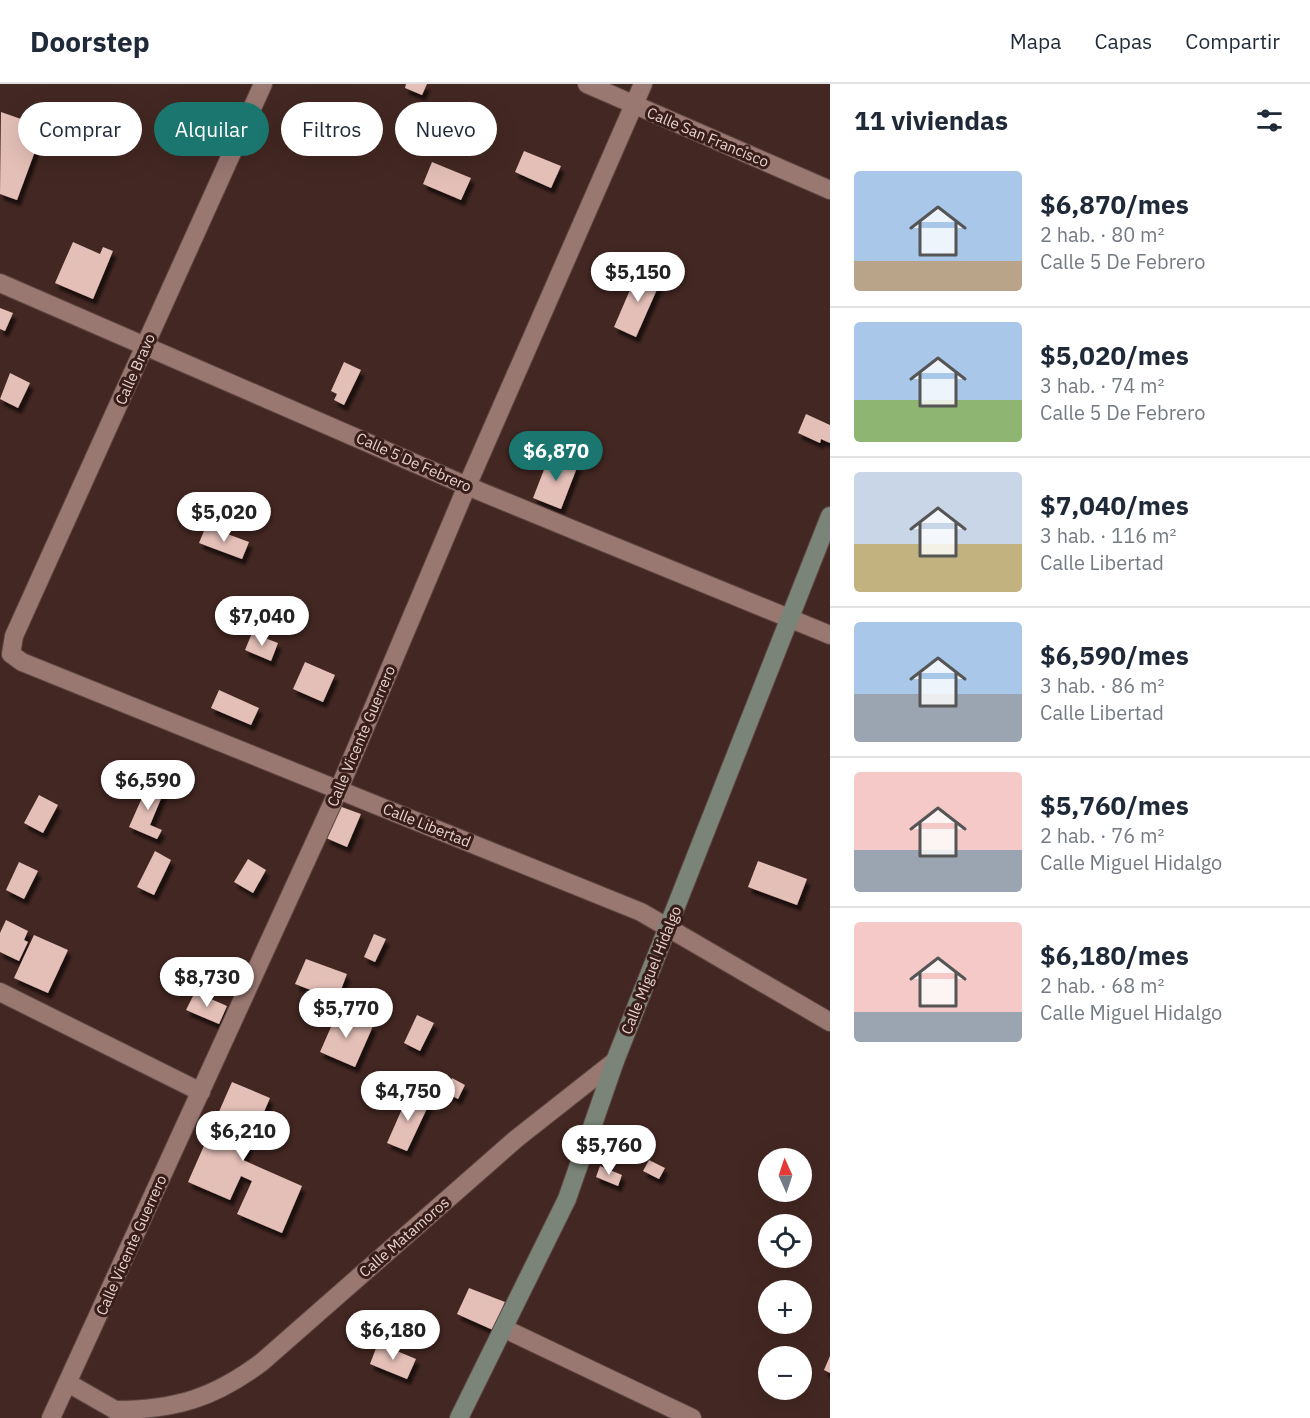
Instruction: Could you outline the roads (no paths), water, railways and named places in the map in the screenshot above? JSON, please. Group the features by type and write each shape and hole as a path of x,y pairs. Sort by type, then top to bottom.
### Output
{"street":[{"name":"Calle Bravo","path":"11,654 14,636 263,84"},
{"name":"Calle San Francisco","path":"587,84 830,190"},
{"name":"Calle Vicente Guerrero","path":"51,1418 339,789 467,486 643,84"},
{"name":"Calle 5 De Febrero","path":"0,283 467,486 830,635"},
{"name":"Calle Miguel Hidalgo","path":"459,1418 505,1329 567,1199 615,1061 830,516"},
{"name":"Calle Libertad","path":"11,654 22,662 641,912 830,1022"},
{"path":"0,992 201,1092"},
{"name":"Calle Matamoros","path":"123,1414 176,1406 209,1395 237,1380 262,1362 516,1139 615,1061"},
{"path":"505,1329 692,1418"},
{"path":"68,1383 123,1414"}]}
